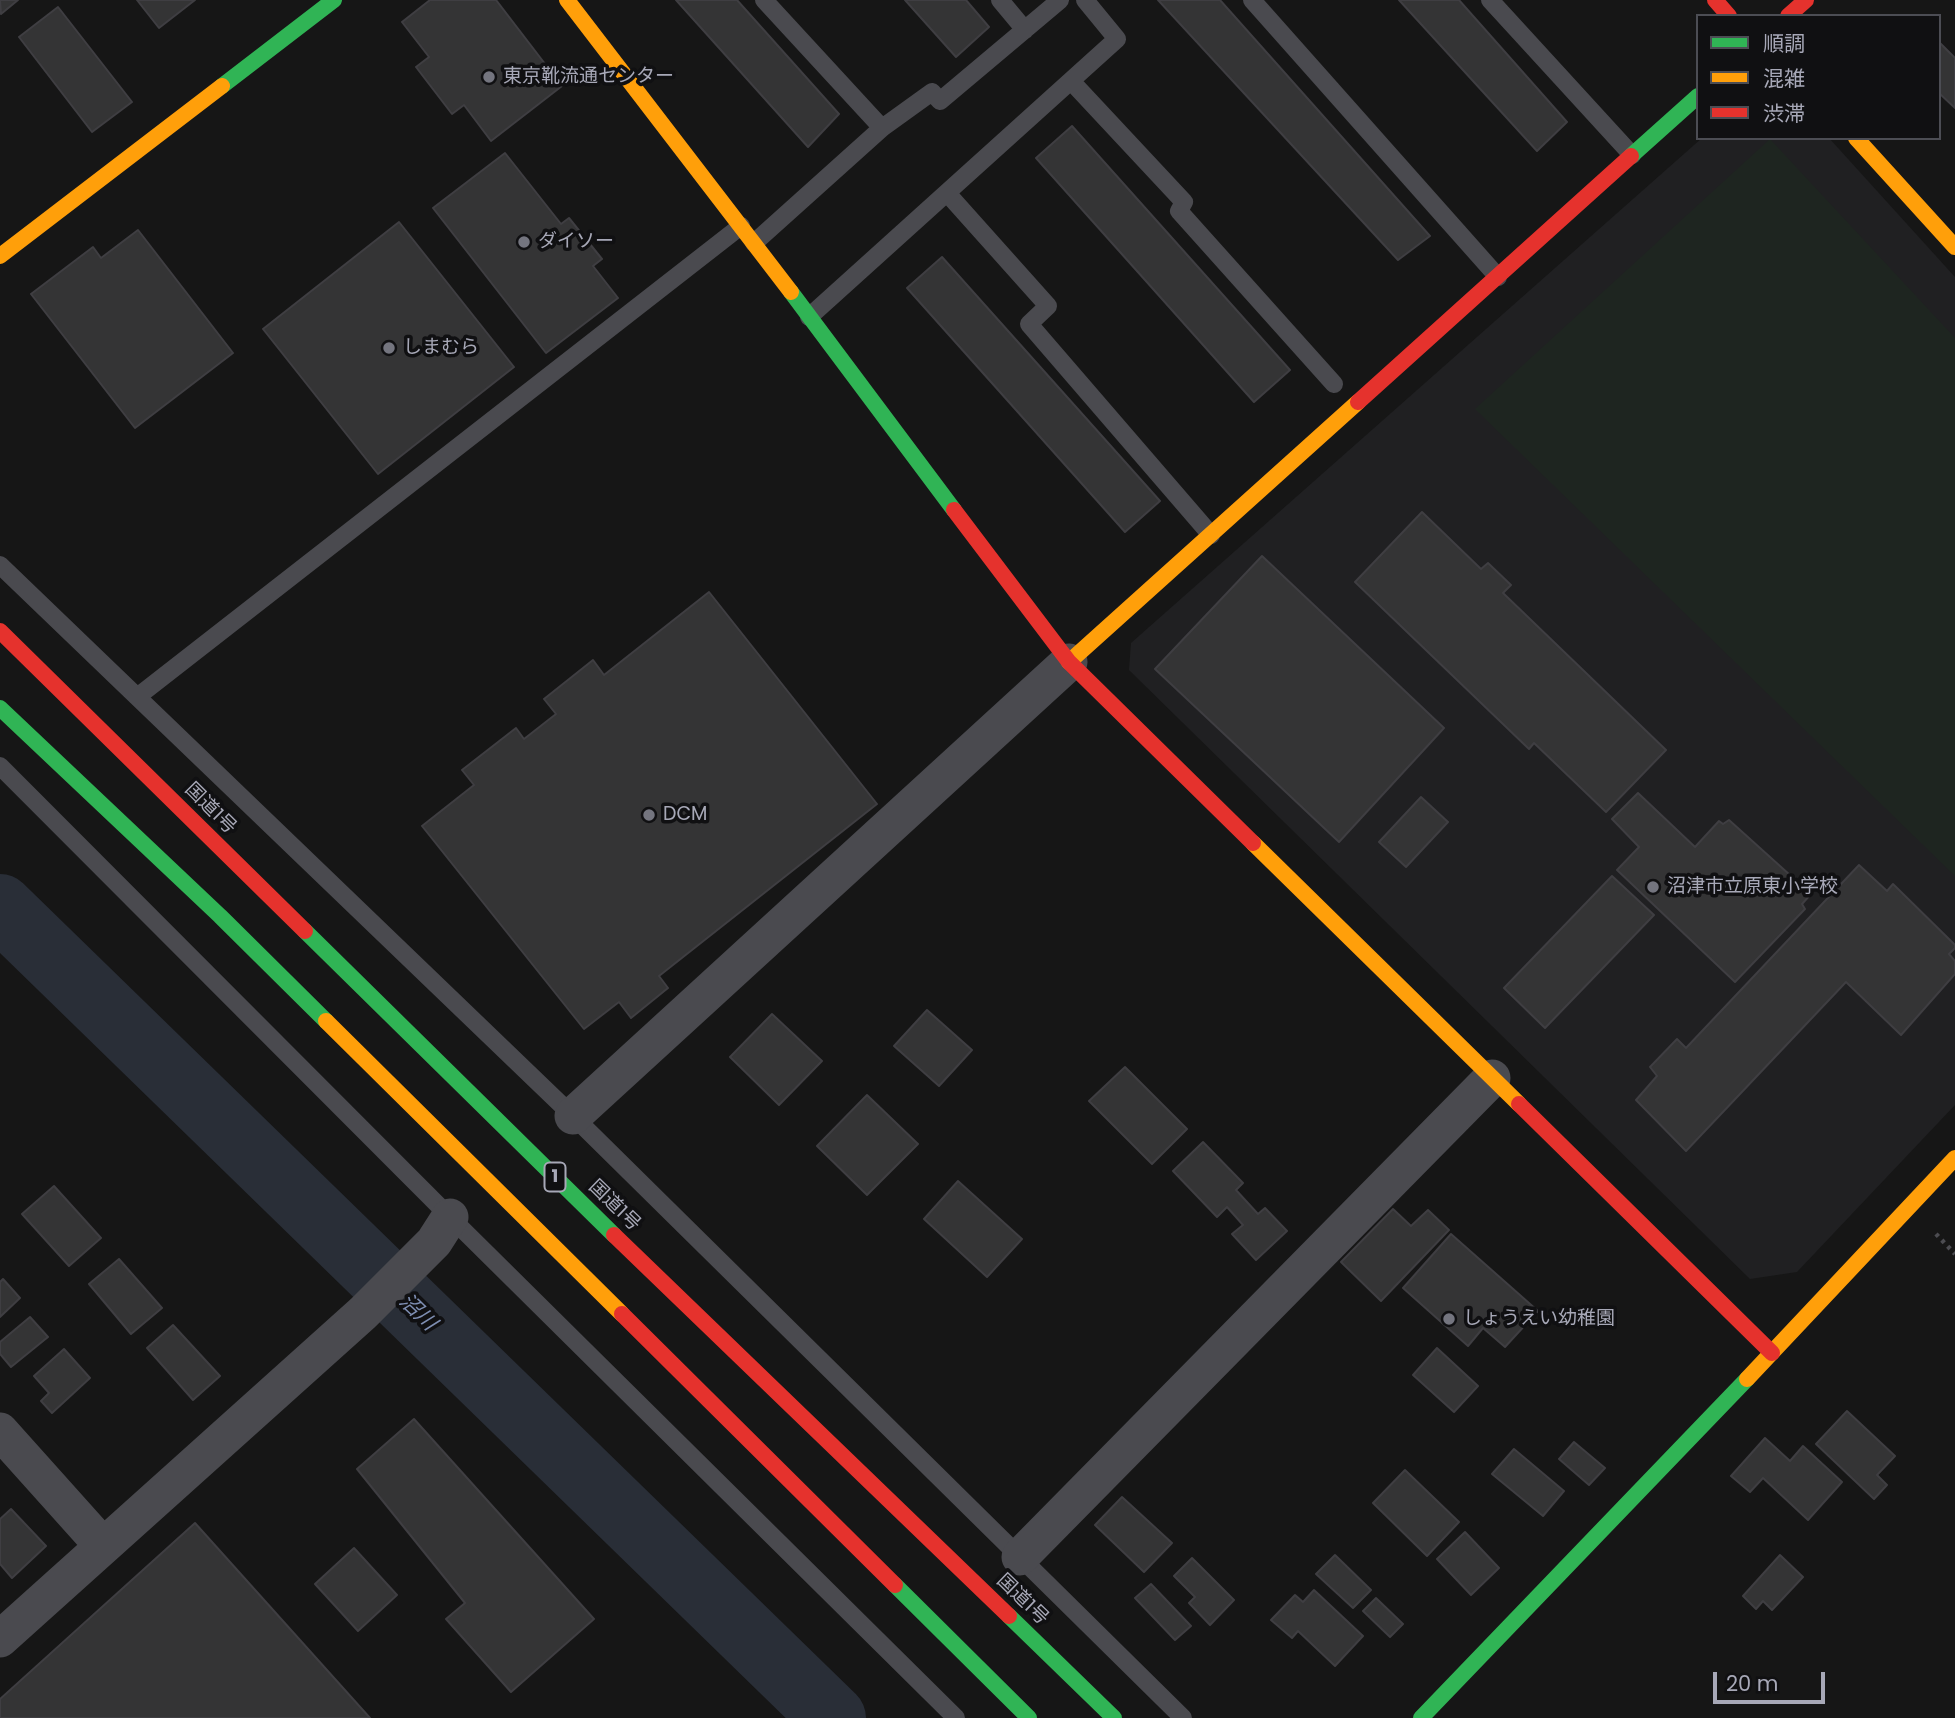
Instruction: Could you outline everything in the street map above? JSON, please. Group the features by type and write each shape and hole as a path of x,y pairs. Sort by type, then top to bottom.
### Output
{"main road":[{"path":"0,256 334,0"},
{"path":"567,0 754,243 1069,662 1772,1353"},
{"path":"1715,0 1727,14"},
{"path":"1790,14 1805,0"},
{"path":"1069,662 1696,98"},
{"path":"1858,140 1955,247"},
{"name":"国道1号","path":"0,631 557,1180 1114,1718"},
{"path":"0,708 219,916 1029,1718"},
{"path":"1421,1718 1772,1353 1955,1158"}],"street":[{"path":"573,1116 1069,662"},
{"path":"1020,1557 1492,1078"},
{"path":"0,1639 363,1313 442,1230"},
{"path":"0,1431 103,1546"}],"lane":[{"path":"764,0 882,128"},
{"path":"1000,0 1025,30"},
{"path":"754,243 882,128 932,92 940,101 1060,0"},
{"path":"810,317 1117,39 1085,0"},
{"path":"1252,0 1498,277"},
{"path":"1490,0 1632,155"},
{"path":"1071,81 1184,202 1179,212 1334,384"},
{"path":"947,193 1048,306 1030,324 1211,535"},
{"path":"138,697 741,226"},
{"path":"0,565 573,1116 1183,1718"},
{"path":"0,766 442,1230 956,1718"}],"shaded area":[{"name":"沼津市立原東小学校","path":"1700,140 1831,140 1955,277 1955,1105 1797,1272 1750,1279 1129,670 1131,643"},
{"path":"1771,140 1955,338 1955,876 1475,409"}],"building":[{"path":"0,0 18,0 1,14"},
{"path":"137,0 195,0 159,28"},
{"name":"東京靴流通センター","path":"430,0 496,0 562,86 491,141 464,105 452,114 416,67 429,57 402,22"},
{"path":"676,0 737,0 839,114 808,147"},
{"path":"905,0 966,0 989,27 956,57"},
{"path":"1158,0 1220,0 1430,236 1398,260"},
{"path":"1399,0 1459,0 1567,122 1537,151"},
{"path":"58,7 132,102 92,132 19,37"},
{"path":"1941,44 1955,58 1955,108 1941,95"},
{"path":"1072,126 1290,370 1254,402 1036,158"},
{"name":"ダイソー","path":"505,153 561,224 569,218 602,259 593,266 618,298 546,353 433,208"},
{"name":"しまむら","path":"399,222 514,367 378,474 263,329"},
{"path":"138,230 233,353 135,428 31,294 93,247 101,258"},
{"path":"942,257 1160,501 1125,532 907,288"},
{"path":"1422,512 1481,569 1488,563 1511,585 1503,593 1666,750 1606,812 1534,743 1529,749 1355,582"},
{"path":"1262,556 1444,728 1339,842 1155,669"},
{"name":"DCM","path":"709,592 877,804 659,976 668,988 631,1018 619,1002 584,1029 422,826 474,785 462,770 516,728 524,739 556,714 544,699 593,660 604,675"},
{"path":"1638,793 1695,847 1719,821 1723,824 1729,820 1811,894 1802,904 1805,909 1735,982 1617,870 1639,847 1612,819"},
{"path":"1421,797 1448,822 1406,867 1379,842"},
{"path":"1859,865 1887,891 1893,884 1955,945 1949,954 1955,961 1955,974 1901,1035 1846,982 1686,1151 1636,1100 1657,1076 1650,1067 1677,1039 1686,1048"},
{"path":"1612,876 1654,915 1545,1028 1504,988"},
{"path":"927,1010 972,1050 939,1086 894,1046"},
{"path":"772,1014 822,1061 779,1105 730,1057"},
{"path":"1125,1067 1187,1129 1152,1164 1089,1101"},
{"path":"867,1095 918,1144 867,1195 817,1146"},
{"path":"1203,1142 1243,1183 1236,1190 1258,1214 1265,1208 1287,1231 1256,1260 1232,1234 1243,1225 1227,1207 1217,1217 1173,1171"},
{"path":"958,1181 1022,1239 987,1277 924,1219"},
{"path":"54,1186 101,1238 69,1266 22,1214"},
{"path":"1393,1209 1411,1226 1428,1210 1449,1230 1381,1301 1341,1262"},
{"path":"1451,1234 1538,1311 1505,1347 1483,1328 1468,1346 1403,1288"},
{"path":"119,1259 162,1308 131,1334 89,1284"},
{"path":"3,1279 20,1298 0,1317 0,1282"},
{"path":"30,1317 48,1337 11,1367 0,1354 0,1342"},
{"path":"173,1325 220,1376 193,1400 147,1348"},
{"path":"1437,1348 1478,1386 1454,1412 1413,1375"},
{"path":"64,1349 90,1378 52,1413 41,1401 49,1393 34,1376"},
{"path":"1847,1411 1895,1456 1877,1475 1887,1485 1874,1499 1816,1444"},
{"path":"414,1419 594,1619 511,1692 446,1619 465,1603 357,1469"},
{"path":"1765,1438 1790,1461 1803,1446 1842,1482 1808,1520 1763,1478 1750,1492 1731,1476"},
{"path":"1574,1442 1605,1468 1589,1485 1559,1459"},
{"path":"1514,1449 1564,1491 1543,1516 1492,1474"},
{"path":"1405,1470 1459,1522 1427,1556 1373,1503"},
{"path":"1122,1497 1172,1543 1144,1572 1095,1525"},
{"path":"11,1509 46,1546 12,1578 0,1564 0,1519"},
{"path":"195,1523 370,1718 0,1718 0,1699"},
{"path":"1465,1532 1499,1568 1471,1595 1437,1559"},
{"path":"354,1548 397,1595 358,1631 315,1584"},
{"path":"1335,1555 1371,1590 1353,1608 1316,1574"},
{"path":"1780,1555 1803,1577 1772,1610 1763,1601 1756,1609 1743,1596"},
{"path":"1192,1558 1234,1600 1210,1625 1189,1603 1195,1597 1174,1576"},
{"path":"1151,1584 1191,1626 1175,1640 1135,1598"},
{"path":"1314,1590 1363,1636 1335,1666 1298,1631 1292,1638 1271,1620 1295,1595 1303,1602"},
{"path":"1376,1598 1403,1624 1390,1637 1363,1611"}],"waterway":[{"name":"沼川","path":"0,907 833,1718"}],"traffic: fast":[{"path":"222,86 334,0"},
{"path":"1631,156 1696,98"},
{"path":"791,292 954,510"},
{"path":"0,708 220,916 326,1021"},
{"path":"305,931 614,1235"},
{"path":"1421,1718 1747,1379"},
{"path":"895,1585 1029,1718"},
{"path":"1009,1616 1114,1718"}],"traffic: slow":[{"path":"567,0 791,292"},
{"path":"0,256 222,86"},
{"path":"1858,140 1955,247"},
{"path":"1069,662 1358,402"},
{"path":"1253,843 1519,1104"},
{"path":"326,1021 622,1314"},
{"path":"1747,1379 1955,1158"}],"traffic: jam":[{"path":"1715,0 1727,14"},
{"path":"1790,14 1806,0"},
{"path":"1358,402 1631,156"},
{"path":"954,510 1069,662 1253,843"},
{"path":"0,631 305,931"},
{"path":"1519,1104 1772,1353"},
{"path":"614,1235 1009,1616"},
{"path":"622,1314 895,1585"}],"place":[{"name":"東京靴流通センター","path":"489,77"},
{"name":"ダイソー","path":"524,242"},
{"name":"しまむら","path":"389,348"},
{"name":"DCM","path":"649,815"},
{"name":"沼津市立原東小学校","path":"1653,887"},
{"name":"しょうえい幼稚園","path":"1449,1319"}]}
